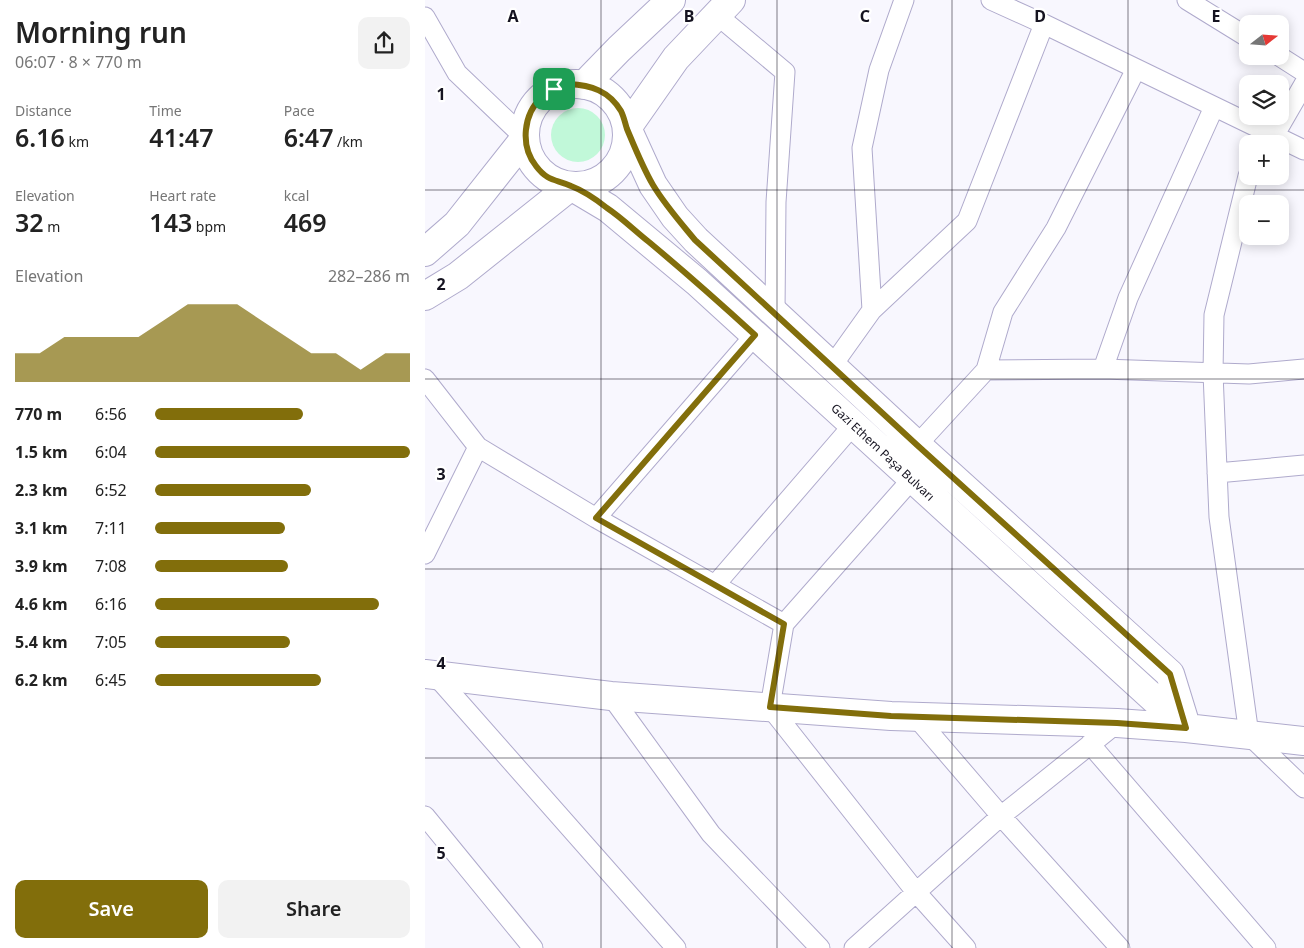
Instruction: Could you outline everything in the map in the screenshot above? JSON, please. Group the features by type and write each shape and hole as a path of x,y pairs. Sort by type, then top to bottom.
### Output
{"main road":[{"path":"584,84 671,0"},
{"path":"724,8 677,58 627,128 626,143 621,158 613,170 601,180 587,185 571,186 545,176 535,165 528,152 525,138 526,123 532,109 542,97 562,86 584,84 600,90 613,99 622,113 627,128 653,185 675,217 695,240 917,445 1170,674 1186,728"},
{"path":"425,252 457,224 525,138"},
{"path":"425,296 458,276 571,186"},
{"name":"Gazi Ethem Paşa Bulvarı","path":"571,186 608,208 697,282 1186,728"},
{"path":"430,675 611,696 916,717 1117,723 1304,740"}],"street":[{"path":"872,310 862,148 879,70 904,0"},
{"path":"991,0 1214,107 1261,135"},
{"path":"1187,0 1239,32"},
{"path":"724,8 785,72 776,202 775,312"},
{"path":"425,17 457,73 525,138"},
{"path":"833,366 872,310 967,221 1044,24"},
{"path":"1289,62 1304,72"},
{"path":"917,445 986,370 1003,312 1056,228 1136,69"},
{"path":"1264,135 1304,84"},
{"path":"1103,369 1128,298 1214,107"},
{"path":"1289,145 1304,150"},
{"path":"1246,185 1215,315 1213,373 1219,517 1249,735 1304,788"},
{"path":"596,518 755,335"},
{"path":"986,370 1103,369 1249,374 1304,369"},
{"path":"425,379 479,447 596,518 784,624"},
{"path":"715,585 853,425"},
{"path":"425,554 479,447"},
{"path":"1217,474 1304,465"},
{"path":"912,479 784,624 770,707 916,892 966,948"},
{"path":"430,675 676,948"},
{"path":"611,696 711,834 821,948"},
{"path":"916,717 1001,816 1120,948"},
{"path":"854,948 1001,816 1117,723"},
{"path":"1090,744 1266,948"},
{"path":"425,816 533,948"}],"green space":[{"path":"578,108 597,116 605,135 597,154 578,162 559,154 551,135 559,116"}],"route":[{"path":"569,84 584,84 600,90 613,99 622,113 653,185 675,217 695,240 917,445 1170,674 1186,728 1117,723 891,716 770,707 784,624 596,518 755,335 697,282 608,208 571,186 545,176 535,165 528,152 525,138 526,123 532,109 542,97 554,89 569,84"}]}
